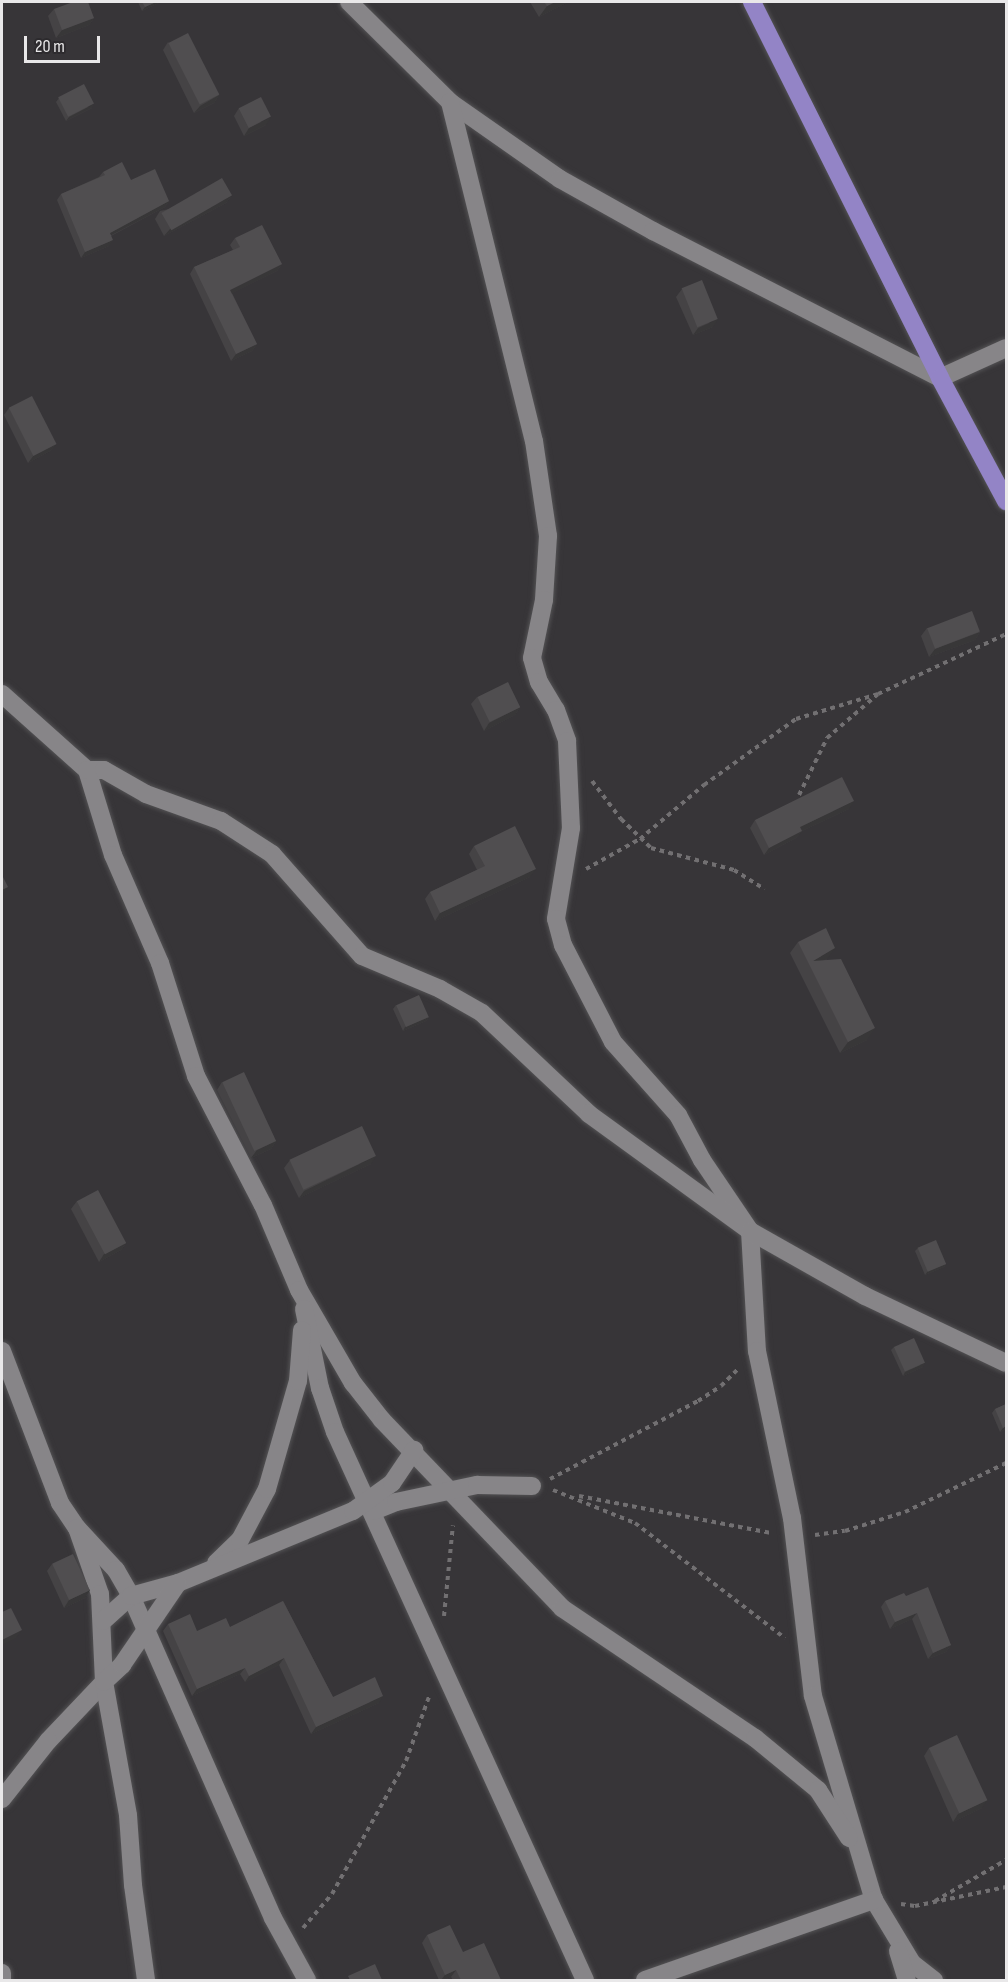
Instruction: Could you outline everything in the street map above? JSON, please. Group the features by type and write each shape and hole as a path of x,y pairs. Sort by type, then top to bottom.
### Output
{"main road":[{"path":"752,2 940,378 1006,501"}],"street":[{"path":"349,2 450,102 560,179 940,378 1006,348"},
{"path":"450,102 534,441 545,515 549,567 532,658 538,682 556,710 567,741 571,828 556,919 563,945 613,1042 678,1115 702,1160 750,1231 757,1351 794,1537 813,1696 854,1843 874,1900 893,1935 912,1963 934,1980"},
{"path":"2,694 87,770 113,855 160,963 196,1076 263,1205 299,1290 353,1383 382,1420 414,1450 536,1582 578,1622 719,1710 818,1790 837,1824 854,1843"},
{"path":"87,770 104,770 146,794 221,821 272,854 362,956 440,989 482,1013 588,1114 750,1231 865,1296 1006,1364"},
{"path":"299,1290 320,1388 370,1507 585,1980"},
{"path":"211,1567 240,1540 267,1489 298,1381 302,1340 299,1290"},
{"path":"2,1351 57,1494 77,1527 116,1570 131,1596 144,1629 162,1659 273,1918 307,1980"},
{"path":"370,1507 392,1483 414,1450"},
{"path":"103,1621 131,1596 178,1583 211,1567 370,1507 477,1485 532,1486"},
{"path":"77,1527 100,1594 103,1621 99,1634 104,1682 116,1729 146,1980"},
{"path":"2,1799 48,1741 122,1665 144,1629 178,1583"},
{"path":"645,1980 874,1900"},
{"path":"893,1935 907,1980"},
{"path":"2,1973 2,1980"}],"path":[{"path":"562,889 590,866 639,839 704,785 796,719 878,694 1006,634"},
{"path":"799,795 827,738 878,694"},
{"path":"591,779 639,839 665,855 734,870 765,889"},
{"path":"532,1486 698,1401 722,1386 757,1351"},
{"path":"532,1486 794,1537 845,1531 905,1512 1006,1463"},
{"path":"444,1622 452,1540 452,1491"},
{"path":"574,1496 635,1522 793,1646"},
{"path":"292,1953 299,1933 332,1894 350,1865 363,1832 406,1761 441,1662"},
{"path":"932,1903 1006,1860"},
{"path":"874,1900 915,1906 1006,1887"}],"building":[{"path":"73,2 88,2 94,18 62,30 54,9"},
{"path":"142,2 156,2 145,7"},
{"path":"188,33 219,94 200,104 168,43"},
{"path":"84,84 94,104 68,117 58,97"},
{"path":"261,97 271,117 249,128 239,108"},
{"path":"122,162 131,180 155,169 169,201 110,233 113,240 85,252 61,194 105,175 103,172"},
{"path":"222,178 232,195 171,230 161,213"},
{"path":"262,225 282,264 230,290 257,344 236,354 194,267 240,247 235,238"},
{"path":"702,280 718,319 697,327 682,288"},
{"path":"32,396 57,444 33,456 9,408"},
{"path":"972,611 980,632 935,649 927,628"},
{"path":"508,682 520,707 490,722 477,697"},
{"path":"842,777 854,801 800,827 802,831 769,848 755,820"},
{"path":"515,826 536,869 440,913 430,892 485,866 474,846"},
{"path":"2,875 8,887 2,890"},
{"path":"826,928 835,948 813,961 841,959 875,1028 848,1042 798,942"},
{"path":"419,995 429,1017 406,1027 396,1005"},
{"path":"244,1072 276,1141 254,1151 222,1082"},
{"path":"362,1126 376,1156 303,1190 289,1160"},
{"path":"98,1190 126,1243 105,1254 77,1201"},
{"path":"936,1240 946,1264 928,1272 918,1248"},
{"path":"914,1338 925,1363 905,1372 894,1347"},
{"path":"1006,1404 1006,1426 1003,1428 995,1409"},
{"path":"73,1554 90,1590 69,1600 52,1564"},
{"path":"928,1587 951,1645 933,1653 917,1613 895,1622 885,1601"},
{"path":"283,1601 333,1697 375,1677 383,1696 316,1727 284,1658 249,1676 245,1668 197,1689 168,1624 190,1614 197,1631 226,1618 230,1627"},
{"path":"11,1608 22,1630 2,1640 2,1612"},
{"path":"957,1735 987,1800 959,1813 929,1748"},
{"path":"450,1925 463,1952 484,1943 501,1980 461,1980 456,1970 445,1975 427,1935"},
{"path":"375,1964 382,1980 350,1980 348,1976"}]}
